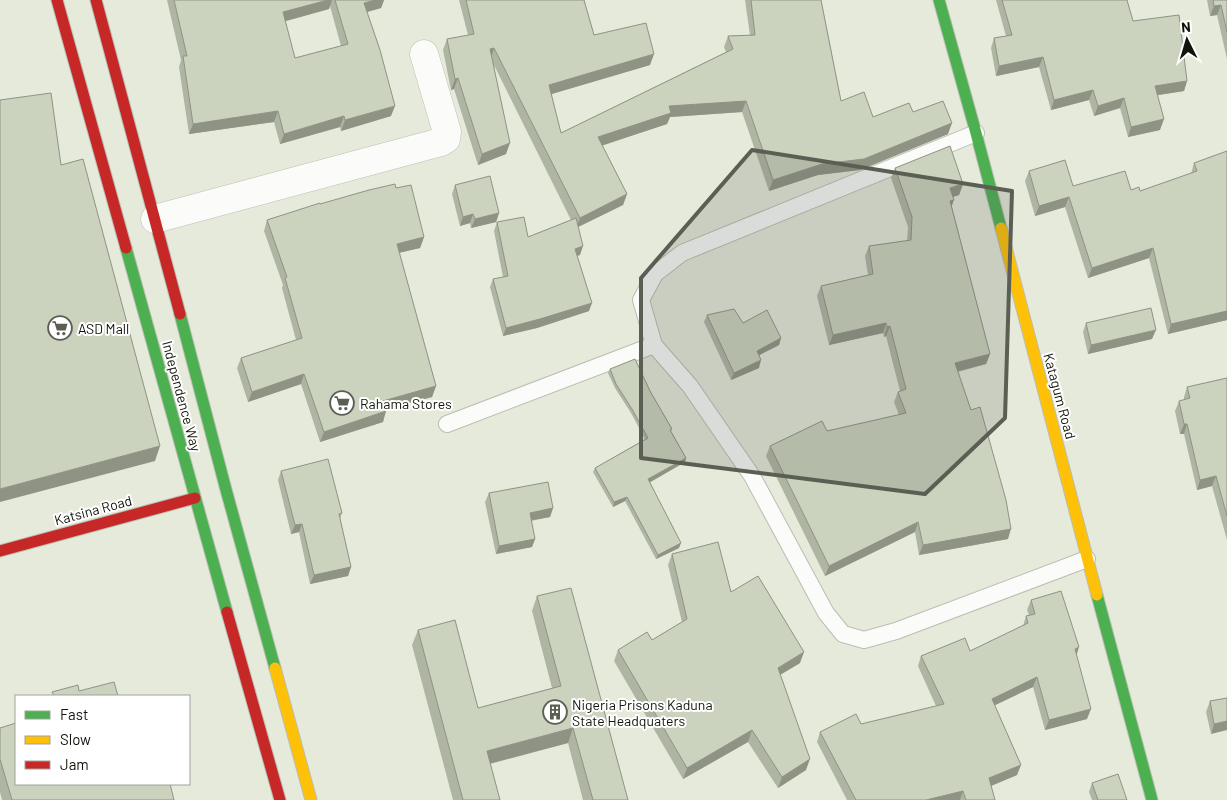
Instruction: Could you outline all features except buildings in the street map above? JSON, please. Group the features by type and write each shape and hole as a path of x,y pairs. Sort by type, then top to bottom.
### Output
{"main road":[{"name":"Independence Way","path":"57,0 280,800"},
{"name":"Independence Way","path":"96,0 225,486 311,800"},
{"name":"Katagum Road","path":"939,0 976,133 1087,560 1152,800"},
{"name":"Katsina Road","path":"0,551 195,498"}],"street":[{"path":"155,219 441,142 446,139 447,132 424,54"}],"lane":[{"path":"976,133 682,253 655,274 640,300 654,345 690,386 752,476 826,613 843,634 864,640 1087,560"},
{"path":"447,424 654,345"}],"highlighted area":[{"path":"752,150 1012,191 1005,418 925,494 641,458 641,278"}],"traffic: fast":[{"path":"939,0 1001,228"},
{"path":"126,248 227,612"},
{"path":"180,314 275,668"},
{"path":"1097,595 1152,800"}],"traffic: slow":[{"path":"1001,228 1097,595"},
{"path":"275,668 311,800"}],"traffic: jam":[{"path":"57,0 126,248"},
{"path":"96,0 180,314"},
{"path":"0,551 195,498"},
{"path":"227,612 280,800"}],"place":[{"name":"ASD Mall","path":"60,328"},
{"name":"Rahama Stores","path":"342,403"},
{"name":"Nigeria Prisons Kaduna State Headquaters","path":"555,712"}]}
